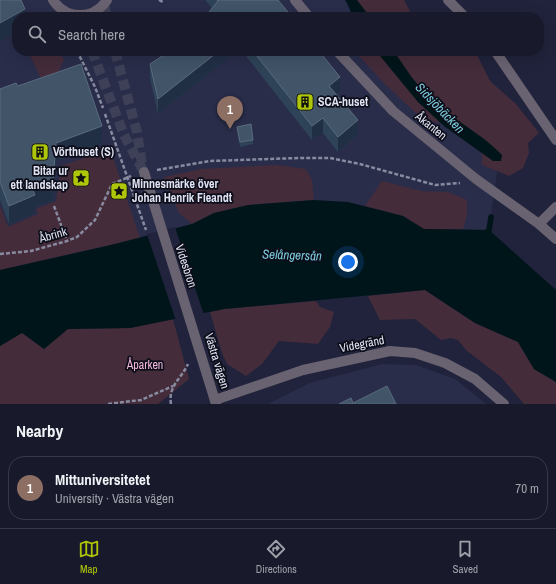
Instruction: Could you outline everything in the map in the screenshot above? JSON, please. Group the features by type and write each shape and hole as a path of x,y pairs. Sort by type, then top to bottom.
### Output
{"street":[{"path":"53,0 66,12"},
{"path":"95,12 100,9 107,0"},
{"path":"295,0 305,12"},
{"path":"448,0 460,12"},
{"name":"Åkanten","path":"342,56 393,111 476,179 539,224 556,239"},
{"path":"498,56 556,140"},
{"name":"Videsbron","path":"144,172 192,325"},
{"path":"539,224 556,207"},
{"name":"Västra vägen","path":"192,325 216,402"},
{"name":"Videgränd","path":"216,402 303,370 390,351 415,353 445,363 475,379 504,404"}],"path":[{"path":"159,0 163,2"},
{"path":"79,56 103,108"},
{"path":"105,114 142,219"},
{"name":"Åbrink","path":"0,254 31,251 77,237 95,220 112,184 144,172 164,168 210,162 330,158 360,164 435,185 458,183 476,179"},
{"path":"54,206 67,241"},
{"path":"171,404 170,392 183,375 188,364 187,358"},
{"path":"108,404 141,400 174,386"}],"shaded area":[{"path":"0,0 349,0 358,12 12,12 12,56 393,56 499,158 489,230 192,224 111,245 0,270"},
{"path":"382,364 416,365 455,379 486,404 268,404 310,383"}],"green space":[{"path":"354,0 404,0 410,12 363,12"},
{"path":"30,56 62,56 64,59 54,83 43,83"},
{"path":"359,56 478,56 490,81 516,104 539,133 528,143 529,153 523,168 509,176 482,165 482,143 462,128 422,119 385,84"},
{"path":"110,149 140,238 0,270 0,205 8,227 38,214 36,209 56,201 61,166"},
{"path":"277,165 306,169 312,180 314,200 248,205 214,213 192,224 179,213 164,177 201,169"},
{"path":"382,181 421,191 448,192 467,200 467,215 463,229 424,229 403,216 365,206"},
{"path":"425,290 475,323 518,342 534,369 556,382 556,404 524,404 501,377 467,351 458,340 451,338 441,340 415,319 380,320 368,296"},
{"path":"316,301 320,307 334,312 330,327 318,344 279,341 262,364 246,376 227,364 222,353 210,312 224,309"},
{"name":"Åparken","path":"173,319 189,379 158,404 0,404 0,346 22,332 44,349 67,329 130,328"}],"water":[{"path":"345,0 357,0 366,12 351,12"},
{"path":"380,56 397,56 421,89 432,100 494,147 502,155 501,161 493,161 444,126 418,102"},
{"name":"Selångersån","path":"314,200 348,202 403,216 424,229 489,230 556,290 556,382 534,369 518,342 475,323 425,290 224,309 130,328 68,329 44,349 22,333 0,346 0,270 111,245 192,224 214,213 248,205"}],"pier":[{"path":"175,227 204,315 176,321 147,234"}],"building":[{"path":"0,0 21,0 25,9 20,12 12,12 12,16 0,23"},
{"path":"217,0 278,0 288,12 209,12 218,1"},
{"path":"162,56 213,56 158,99 150,64"},
{"name":"SCA-huset","path":"257,56 323,56 340,77 329,86 358,120 338,137 323,118 312,126"},
{"name":"Vörthuset (S)","path":"81,64 102,126 56,143 53,182 33,190 35,195 9,206 0,182 0,89 16,83 18,86"},
{"path":"251,124 253,140 240,142 237,127"},
{"path":"387,386 396,404 339,404 351,398 353,403"}],"waterway":[{"name":"Sidsjöbäcken","path":"485,234 489,230 491,217"}],"tunnel":[{"path":"104,4 106,12"},
{"path":"94,56 124,135 144,172"},
{"path":"116,56 137,132 142,164"}],"place":[{"name":"SCA-huset","path":"305,102"},
{"name":"Mittuniversitetet","path":"230,129"},
{"name":"Vörthuset (S)","path":"40,152"},
{"name":"Bitar ur ett landskap","path":"81,178"},
{"name":"Minnesmärke över Johan Henrik Fieandt","path":"119,191"}]}
